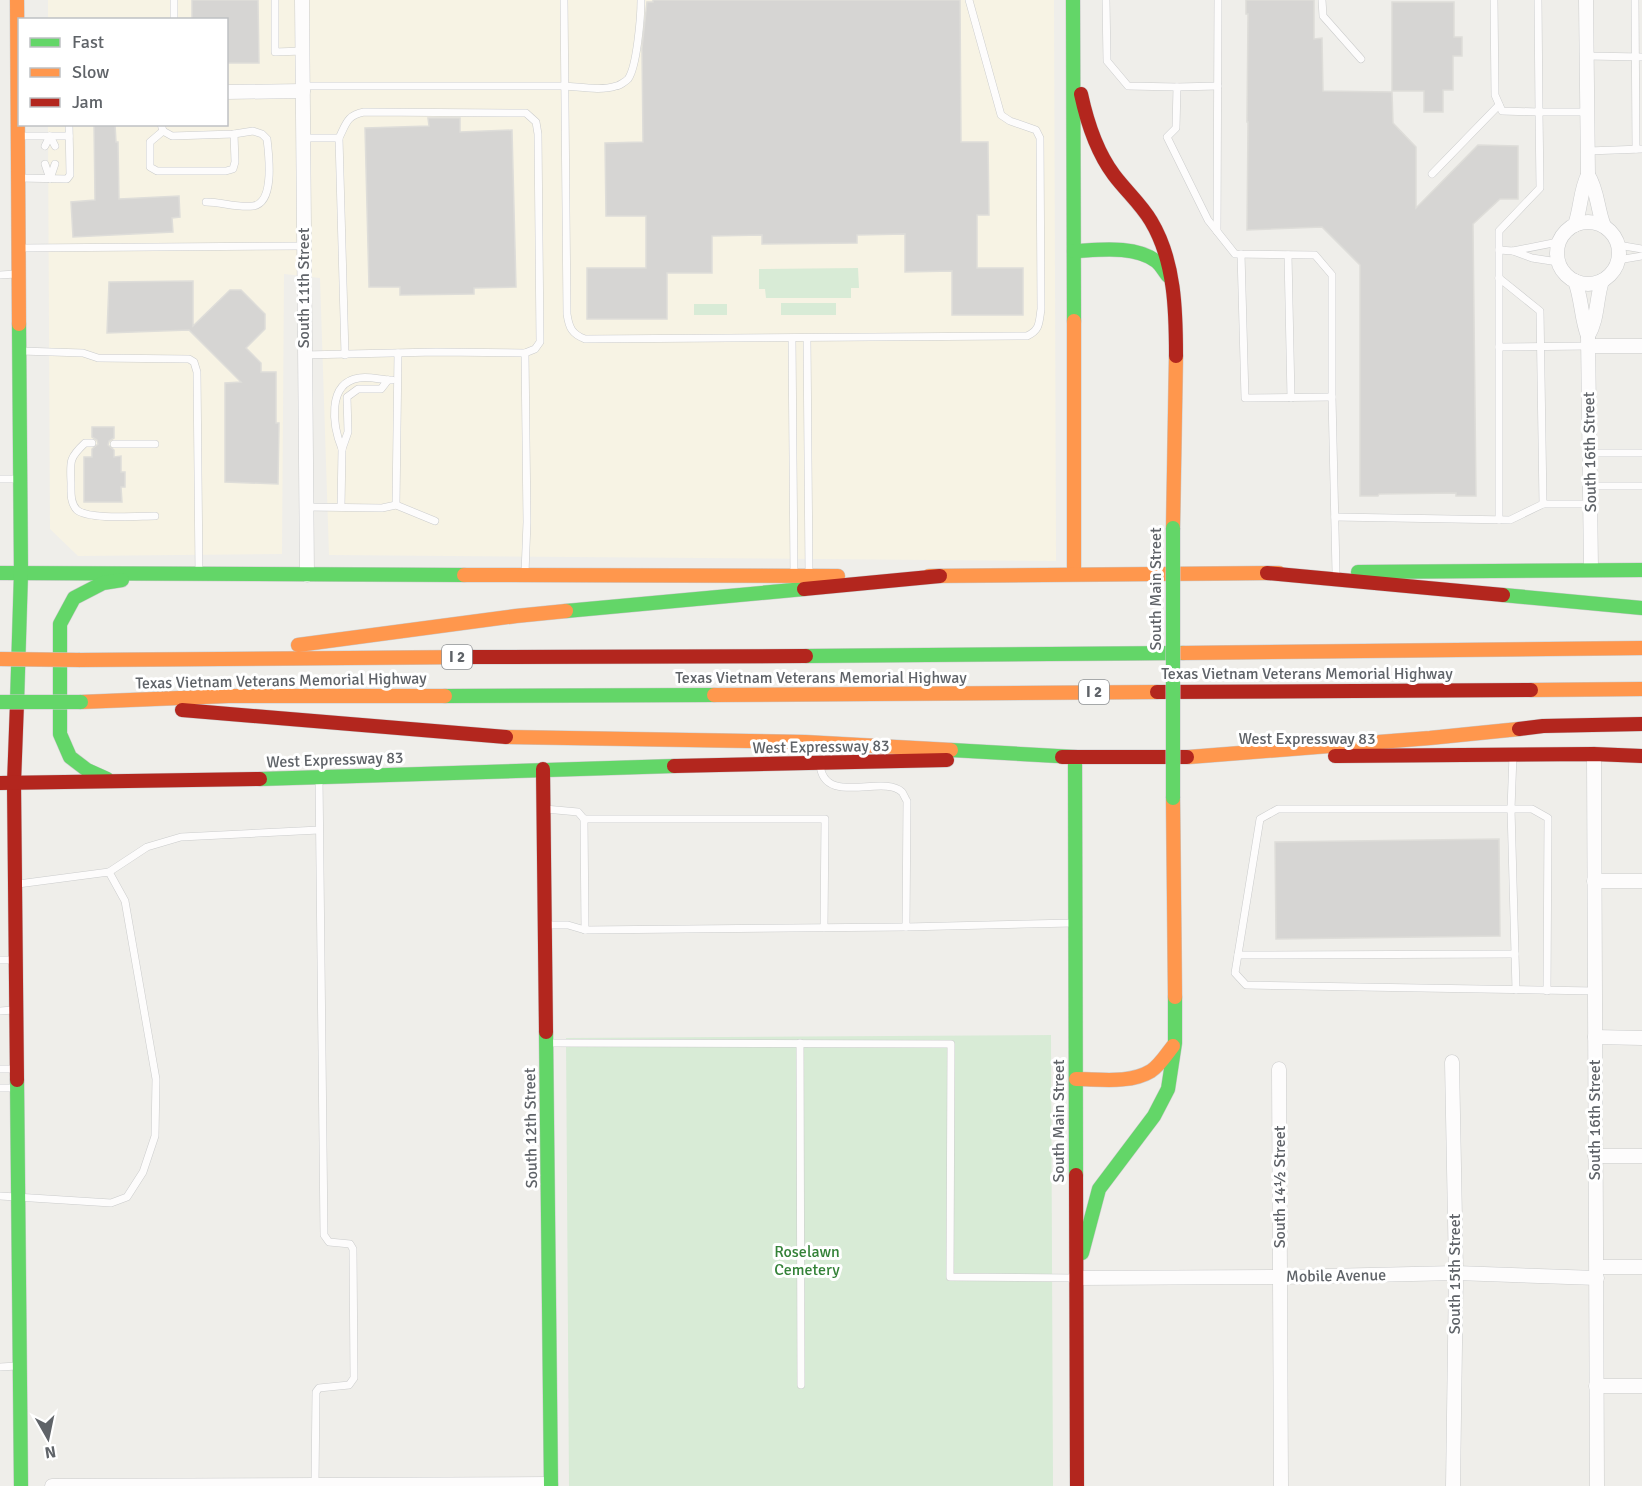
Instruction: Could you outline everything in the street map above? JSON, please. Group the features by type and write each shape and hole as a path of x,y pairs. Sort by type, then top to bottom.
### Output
{"main road":[{"path":"17,0 21,573 7,783 16,1010 21,1486"},
{"name":"South Main Street","path":"1073,0 1074,573"},
{"name":"South Main Street","path":"1073,48 1087,123 1097,150 1155,228 1171,279 1176,350 1173,528 1175,1043 1168,1089 1154,1116 1099,1189 1075,1278"},
{"path":"1074,251 1119,251 1138,254 1155,260 1171,279"},
{"path":"0,573 940,576 1074,573 1642,570"},
{"path":"112,782 87,770 70,757 60,734 60,624 74,597 103,584 156,572"},
{"path":"1267,573 1642,608"},
{"path":"202,658 516,616 940,576"},
{"name":"Texas Vietnam Veterans Memorial Highway","path":"0,659 859,656 1642,648"},
{"name":"Texas Vietnam Veterans Memorial Highway","path":"0,702 81,702 228,696 1642,689"},
{"path":"81,702 499,737 805,742 1075,757"},
{"path":"1189,757 1430,738 1543,726 1642,724"},
{"name":"West Expressway 83","path":"7,783 1075,757 1594,754 1642,756"},
{"name":"South Main Street","path":"1075,757 1077,1486"},
{"name":"South 12th Street","path":"543,770 551,1485"},
{"path":"1076,1079 1130,1077 1146,1074 1160,1064 1175,1043"}],"street":[{"name":"South 11th Street","path":"302,0 307,575"},
{"path":"1575,225 1580,212 1582,186 1588,176 1586,0"},
{"path":"228,92 303,89"},
{"path":"1588,176 1594,185 1598,211 1604,226 1618,245 1618,260 1613,272 1602,280 1589,284 1575,281 1562,272 1558,262 1558,242 1563,233 1575,225 1591,222 1604,226"},
{"path":"1588,341 1595,319 1602,280"},
{"path":"1575,281 1581,300 1582,319 1588,341"},
{"path":"1588,341 1642,346"},
{"name":"South 16th Street","path":"1588,341 1592,569"},
{"name":"South 16th Street","path":"1594,754 1597,1486"},
{"path":"1594,881 1642,882"},
{"path":"1595,1037 1642,1038"},
{"name":"South 15th Street","path":"1452,1062 1456,1273 1453,1486"},
{"name":"South 14½ Street","path":"1279,1069 1281,1486"},
{"path":"1595,1156 1642,1156"},
{"name":"Mobile Avenue","path":"1075,1278 1597,1272 1642,1267"},
{"path":"1596,1386 1642,1386"},
{"path":"52,1486 551,1485"}],"lane":[{"path":"174,0 174,18"},
{"path":"275,0 275,52 303,51"},
{"path":"564,0 567,315 569,327 575,335 585,339 1027,336 1035,332 1040,323 1041,309 1040,138 1036,130 1010,121 1001,115 969,0"},
{"path":"303,89 565,86 603,88 618,86 628,78 637,47 641,0"},
{"path":"1106,0 1107,61 1128,86 1218,86"},
{"path":"1217,232 1218,0"},
{"path":"1322,0 1323,16 1361,58"},
{"path":"1494,0 1495,95 1502,111 1587,112"},
{"path":"1499,519 1499,231 1540,188 1538,0"},
{"path":"1588,150 1639,149 1639,57 1635,0"},
{"path":"1587,56 1639,57"},
{"path":"1177,87 1176,128 1167,137 1208,220 1234,254 1315,255 1332,275 1336,572"},
{"path":"1432,174 1499,105"},
{"path":"304,355 345,355 398,353 525,353 536,349 540,342 538,134 536,122 526,113 364,112 354,114 347,121 339,138 345,355"},
{"path":"18,178 67,178 70,175 69,126"},
{"path":"206,202 255,206 264,201 268,191 267,139 262,134 253,131 234,134 172,136 162,128 150,142 150,168 157,171 226,171 233,169 234,134"},
{"path":"17,136 69,136"},
{"path":"50,136 55,146"},
{"path":"45,146 50,136"},
{"path":"303,138 339,138"},
{"path":"45,164 51,178"},
{"path":"51,178 55,164"},
{"path":"77,237 77,248"},
{"path":"1499,250 1513,250 1558,242"},
{"path":"1618,245 1642,249"},
{"path":"18,248 303,246"},
{"path":"1513,250 1532,258 1558,262"},
{"path":"1241,254 1245,398 1332,397"},
{"path":"1288,255 1291,398"},
{"path":"1618,260 1642,256"},
{"path":"0,274 19,274"},
{"path":"1499,278 1540,311 1544,504"},
{"path":"792,338 801,576"},
{"path":"801,576 807,338"},
{"path":"1499,347 1541,346 1588,341"},
{"path":"19,351 83,352 98,358 189,359 194,362 197,372 199,573"},
{"path":"396,505 398,353"},
{"path":"525,353 525,576"},
{"path":"342,449 335,433 336,397 341,386 360,377 398,379"},
{"path":"341,507 342,449 348,432 347,397 358,389 381,389 388,380"},
{"path":"92,443 86,443 72,455 70,469 72,503 78,511 89,515 155,516"},
{"path":"114,444 155,444"},
{"path":"1590,453 1642,453"},
{"path":"0,479 20,479"},
{"path":"1590,486 1642,486"},
{"path":"1335,517 1510,520 1544,504 1590,504"},
{"path":"306,507 382,508 396,505 435,521"},
{"path":"1513,755 1511,808 1516,990"},
{"path":"820,763 821,774 826,782 847,788 892,788 902,792 907,801 906,927"},
{"path":"315,1485 316,1392 318,1388 349,1385 354,1378 353,1249 350,1244 329,1242 324,1235 319,777"},
{"path":"544,808 578,812 584,819 585,930"},
{"path":"1547,990 1548,818 1532,809 1511,808 1278,809 1260,819 1235,973 1246,985 1595,991"},
{"path":"584,819 825,819 824,928"},
{"path":"12,892 109,872 147,848 181,837 320,830"},
{"path":"0,1196 111,1203 127,1197 143,1172 155,1136 156,1079 125,901 109,872"},
{"path":"545,925 568,925 585,930 1076,923"},
{"path":"1238,955 1515,954"},
{"path":"0,960 15,960"},
{"path":"0,1011 16,1010"},
{"path":"546,1042 951,1044 950,1277 1075,1278"},
{"path":"800,1043 801,1385"},
{"path":"0,1069 17,1069"},
{"path":"0,1088 17,1088"},
{"path":"0,1366 20,1366"}],"shaded area":[{"path":"48,0 1054,0 1056,561 329,555 320,278 284,274 282,554 78,556 50,529 48,126 228,126 228,18 48,18"}],"green space":[{"path":"858,268 859,288 851,288 851,298 766,298 765,289 759,289 759,269"},
{"path":"781,303 836,303 836,315 781,315"},
{"path":"694,304 727,304 727,315 694,315"},
{"name":"Roselawn Cemetery","path":"1051,1035 1053,1486 569,1486 566,1038"}],"building":[{"path":"192,0 258,0 259,63 228,63 228,18 192,18"},
{"path":"653,0 960,0 961,142 988,142 989,215 977,215 977,268 1023,268 1023,315 952,315 952,271 905,272 905,234 857,235 857,243 762,244 762,235 712,236 712,273 667,273 667,319 587,319 587,268 646,268 646,216 606,216 605,143 643,142 642,48 647,2 653,2"},
{"path":"1246,0 1314,0 1314,39 1322,38 1323,91 1392,92 1393,123 1416,147 1416,208 1478,145 1518,146 1518,199 1500,199 1473,224 1476,496 1456,496 1456,493 1360,496 1360,265 1322,227 1247,230 1248,14 1246,14"},
{"path":"1392,2 1454,2 1454,37 1462,37 1462,56 1453,56 1453,90 1443,90 1443,112 1424,112 1424,91 1392,91"},
{"path":"428,118 460,118 460,132 512,130 516,287 474,288 474,294 400,295 400,287 369,287 365,128 429,126"},
{"path":"94,126 115,126 116,142 118,142 119,199 179,196 180,217 172,218 173,232 73,237 71,202 95,200"},
{"path":"193,281 193,326 230,290 241,290 265,314 265,329 246,348 261,363 261,372 276,372 276,423 279,423 278,484 225,482 225,383 241,382 189,330 107,333 109,282"},
{"path":"92,427 114,427 114,438 109,441 108,445 114,450 114,457 121,456 121,472 125,472 125,487 121,487 122,502 84,502 84,457 92,457 92,449 98,444 97,440 92,437"},
{"path":"1499,839 1500,936 1276,939 1275,842"}],"traffic: fast":[{"path":"1073,0 1074,321"},
{"path":"1074,251 1116,250 1137,253 1156,261 1168,276"},
{"path":"17,703 21,573 19,324"},
{"path":"1173,528 1173,798"},
{"path":"1358,572 1642,570"},
{"path":"0,573 464,575"},
{"path":"107,779 87,770 70,757 60,734 60,624 74,598 103,583 122,580"},
{"path":"566,611 804,589"},
{"path":"1503,595 1642,608"},
{"path":"806,656 1183,653"},
{"path":"445,696 714,695"},
{"path":"0,702 81,702"},
{"path":"951,750 1075,757"},
{"path":"1075,757 1076,1175"},
{"path":"260,779 674,766"},
{"path":"1082,1253 1099,1189 1154,1116 1168,1089 1175,1043 1175,997"},
{"path":"546,1032 551,1486"},
{"path":"17,1080 21,1486"}],"traffic: slow":[{"path":"17,0 19,324"},
{"path":"1074,321 1074,573"},
{"path":"1173,528 1176,356"},
{"path":"929,576 1279,573"},
{"path":"464,575 838,576"},
{"path":"298,645 566,611"},
{"path":"1183,653 1642,648"},
{"path":"80,660 473,657"},
{"path":"0,659 80,660"},
{"path":"1531,690 1642,689"},
{"path":"714,695 1157,692"},
{"path":"81,702 228,696 445,696"},
{"path":"1189,757 1519,729"},
{"path":"506,737 805,742 951,750"},
{"path":"1173,798 1175,997"},
{"path":"1076,1079 1114,1080 1143,1075 1157,1066 1173,1046"}],"traffic: jam":[{"path":"1081,94 1089,126 1102,156 1114,175 1147,215 1159,236 1172,287 1176,356"},
{"path":"1267,573 1503,595"},
{"path":"804,589 940,576"},
{"path":"473,657 806,656"},
{"path":"1157,692 1531,690"},
{"path":"17,703 14,783 17,1080"},
{"path":"182,710 506,737"},
{"path":"1519,729 1543,726 1642,724"},
{"path":"1335,756 1594,754 1642,756"},
{"path":"1062,757 1187,757"},
{"path":"674,766 947,760"},
{"path":"543,769 546,1032"},
{"path":"0,783 260,779"},
{"path":"1076,1175 1077,1486"}]}
